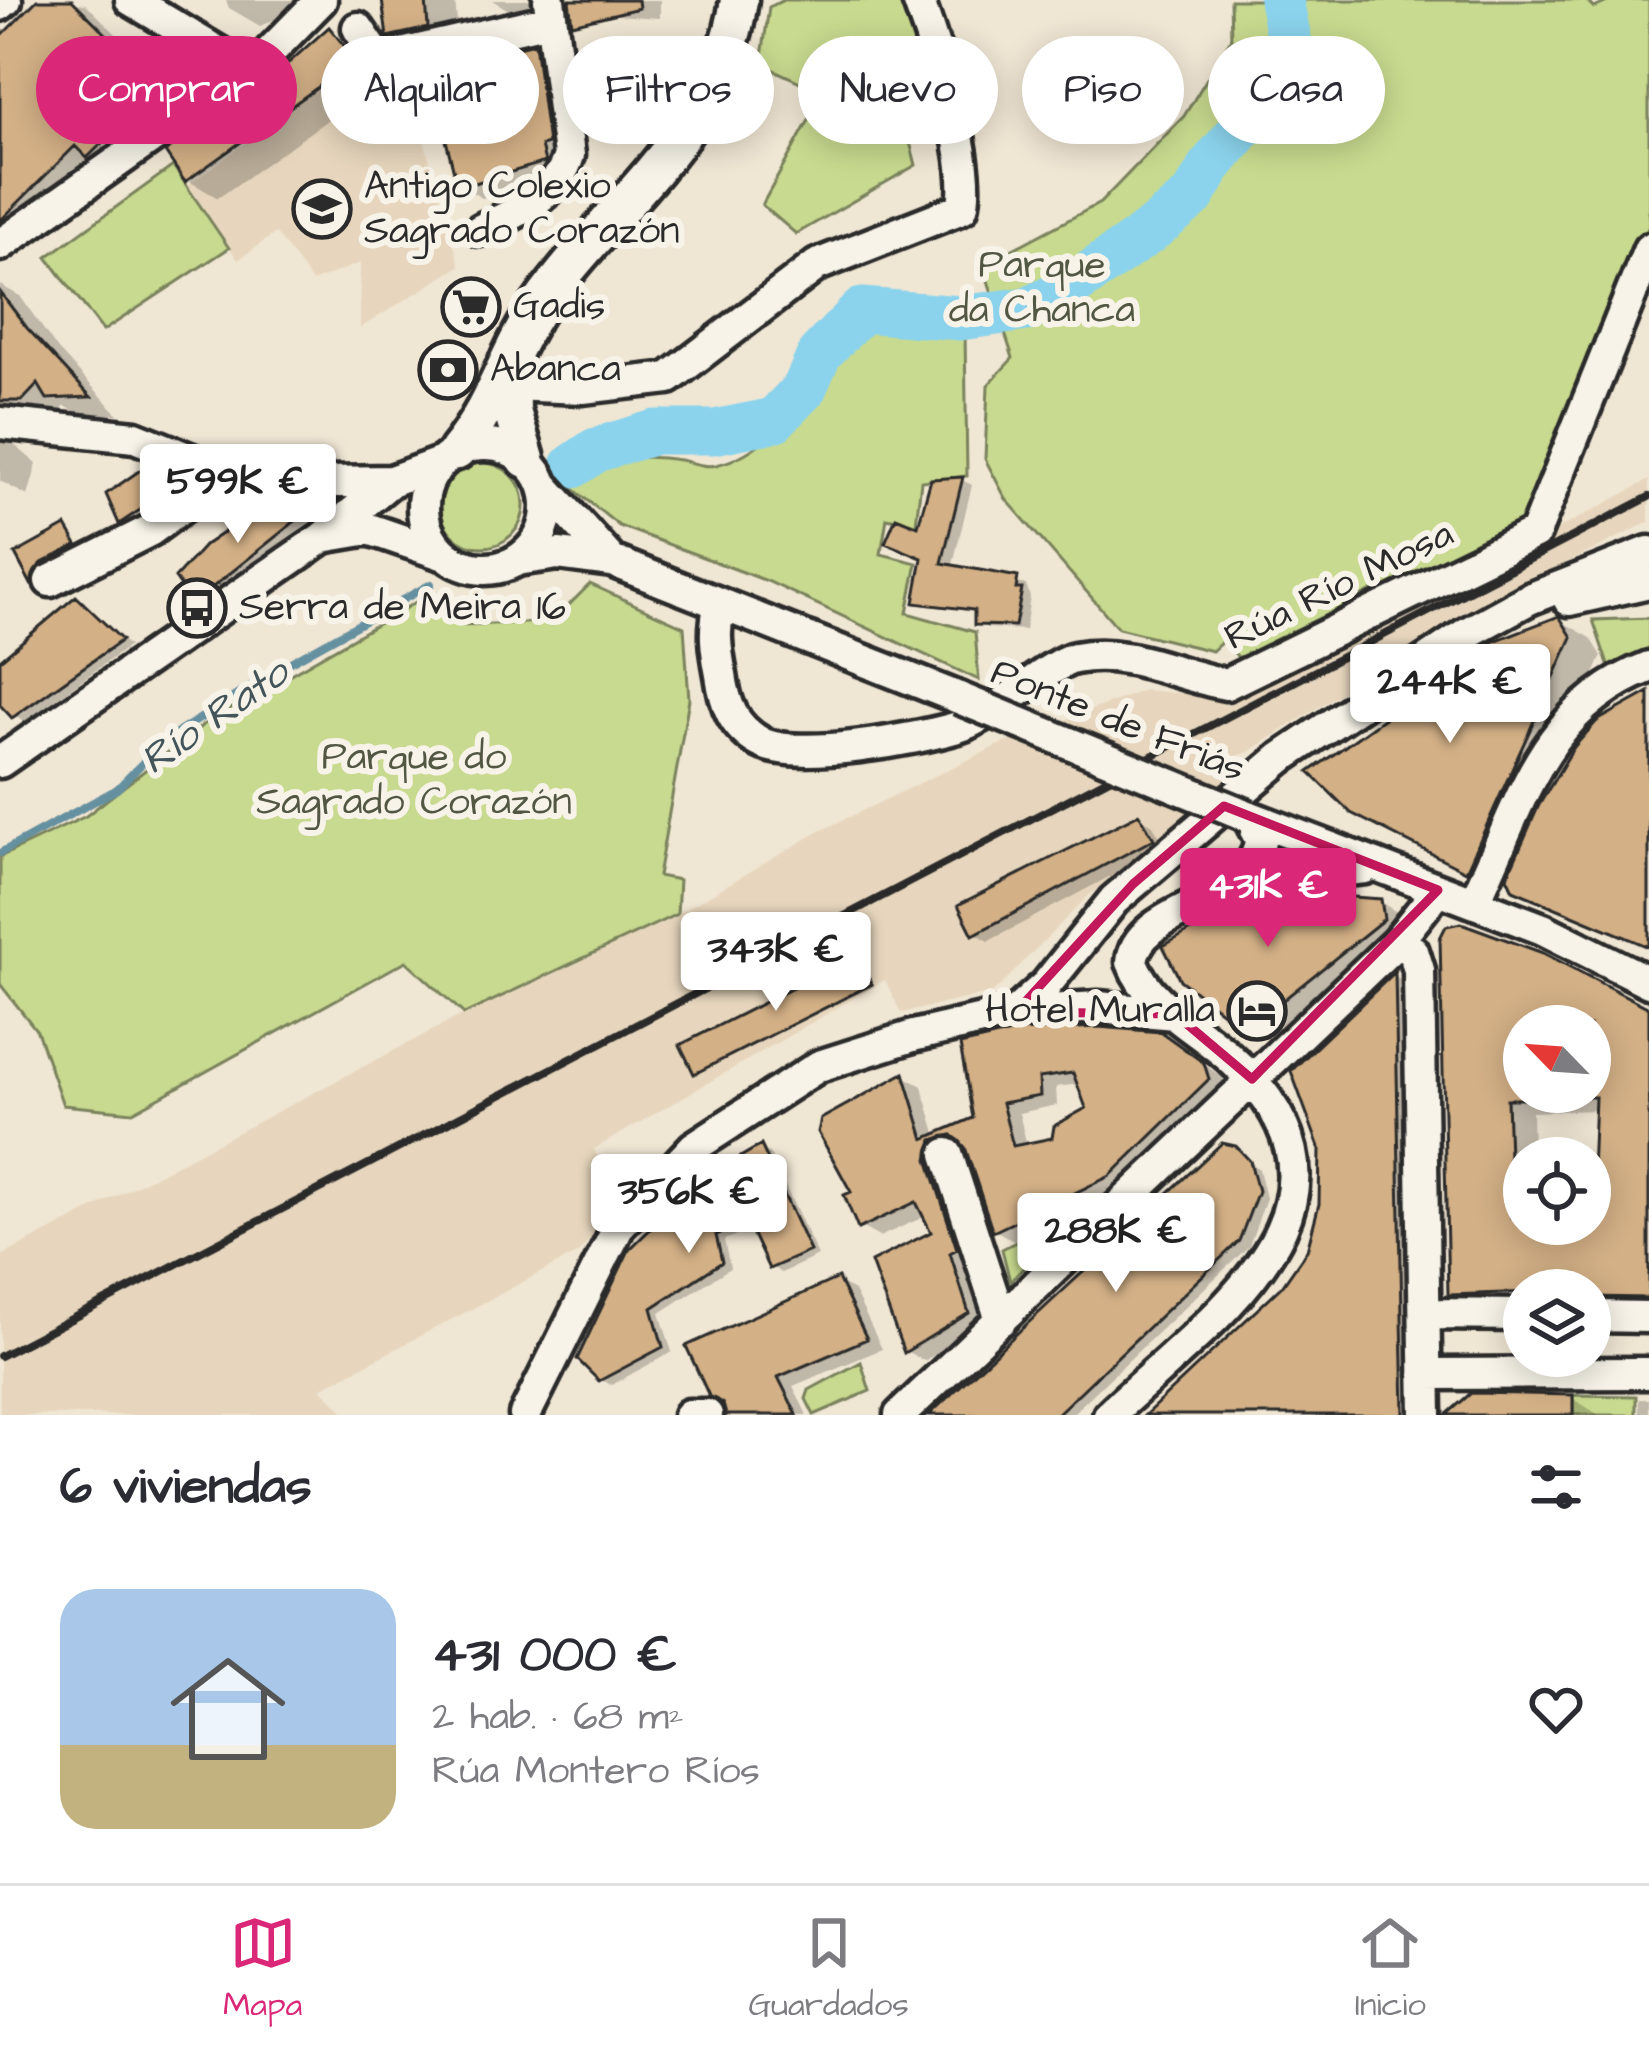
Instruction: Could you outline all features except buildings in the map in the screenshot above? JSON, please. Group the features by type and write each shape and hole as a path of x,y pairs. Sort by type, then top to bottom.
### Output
{"main road":[{"path":"450,456 512,371 539,305 667,156 715,83 734,36 739,0"},
{"path":"512,371 534,471"}],"street":[{"path":"131,0 191,36"},
{"path":"283,36 321,0"},
{"path":"512,371 583,388 669,378 817,265 962,208 964,178 944,79 918,0"},
{"path":"358,28 379,59 550,10 569,155 564,175 533,205 480,230"},
{"path":"0,245 143,144"},
{"name":"Rúa Río Mosa","path":"720,604 714,633 725,704 741,729 765,746 807,750 960,712 1023,693 1068,658 1100,655 1154,662 1226,684 1535,533 1649,249"},
{"path":"0,423 135,437 227,474 262,482 391,481"},
{"path":"0,762 322,538 391,481 450,456 493,445 534,471 612,562"},
{"path":"447,556 432,541 423,510 424,493 450,456"},
{"path":"517,560 530,549 546,518 534,471"},
{"path":"50,581 151,530 227,474"},
{"path":"322,538 369,529 481,569 558,554 612,562"},
{"path":"1016,1012 1046,985 1114,900 1281,758 1417,663 1494,619 1580,577 1649,552"},
{"name":"Ponte de Friás","path":"612,562 720,604 960,712 1474,902 1649,982"},
{"path":"1494,619 1649,582"},
{"path":"1474,902 1542,752 1603,687 1649,667"},
{"path":"1109,1415 1230,1300 1268,1258 1285,1229 1293,1181 1290,1148 1276,1111 1252,1078 1141,982 1133,952 1159,926 1230,884 1260,848 1258,832 1247,816"},
{"path":"1230,884 1371,867"},
{"path":"904,1414 1396,943 1438,890"},
{"path":"1396,943 1413,951 1419,970 1426,1415"},
{"path":"525,1415 610,1240 663,1174 694,1147 819,1066 1016,1012 1098,1007 1175,1014"},
{"path":"946,1154 1001,1320"},
{"path":"1426,1314 1503,1315"},
{"path":"1611,1316 1649,1317"},
{"path":"1425,1374 1649,1373"},
{"path":"689,1415 707,1415"}],"highlighted area":[{"path":"1224,806 1438,890 1252,1079 1175,1014 1016,1012 1133,884"}],"shaded area":[{"name":"Antigo Colexio Sagrado Corazón","path":"321,87 321,144 425,144 460,266 360,328 360,263 312,282 276,233 238,260 187,186 244,144 297,144 297,104"},
{"path":"1649,480 1649,522 1462,615 1249,752 1226,760 1224,785 1086,898 993,993 901,1013 885,980 594,1149 621,1205 578,1253 321,1388 347,1415 0,1415 0,1257 464,1014 677,914 820,831 997,746 1144,690 1210,696 1361,636"}],"green space":[{"path":"784,0 912,0 922,36 798,36 798,81 774,70 774,36 765,36 769,7"},
{"name":"Parque da Chanca","path":"1230,0 1586,0 1594,8 1612,0 1649,0 1649,226 1608,308 1533,523 1394,597 1374,590 1241,661 1224,640 1212,651 1118,628 1006,499 985,459 988,385 1013,358 983,265 1100,203 1157,144 1184,144 1184,116 1208,77 1208,144 1385,144 1385,36 1231,36"},
{"path":"798,140 798,144 910,144 916,165 796,234 762,205"},
{"path":"173,166 229,248 103,331 47,257"},
{"path":"865,319 965,332 967,476 921,481 916,524 887,518 881,554 917,563 907,613 975,632 979,680 767,581 619,526 567,484 590,468 619,459 666,458 712,466 742,455 782,423 829,358"},
{"path":"482,463 511,476 524,505 511,534 482,547 453,534 440,505 453,476"},
{"name":"Parque do Sagrado Corazón","path":"590,584 684,627 689,699 658,876 679,880 677,914 464,1014 406,961 133,1112 63,1105 37,1031 0,984 0,857 86,816 207,722 416,602 462,625 552,622"},
{"path":"1649,618 1649,648 1611,674 1593,620"},
{"path":"1042,1229 1048,1244 1010,1281 1002,1249"},
{"path":"861,1362 870,1391 814,1415 806,1399 809,1390"},
{"path":"1573,1395 1636,1396 1636,1415 1573,1415"}],"waterway":[{"name":"Río Rato","path":"573,466 596,450 655,432 714,432 774,420 804,389 820,353 862,310 960,318 1027,309 1060,294 1193,196 1212,164 1281,81 1289,39 1281,0"},
{"name":"Río Rato","path":"0,853 117,789 163,742 278,669 431,584"}],"railway":[{"path":"0,1356 1649,497"}],"place":[{"name":"Antigo Colexio Sagrado Corazón","path":"322,209"},
{"name":"Gadis","path":"471,307"},
{"name":"Abanca","path":"448,370"},
{"name":"Serra de Meira 16","path":"197,608"},
{"name":"Hotel Muralla","path":"1257,1011"}]}
